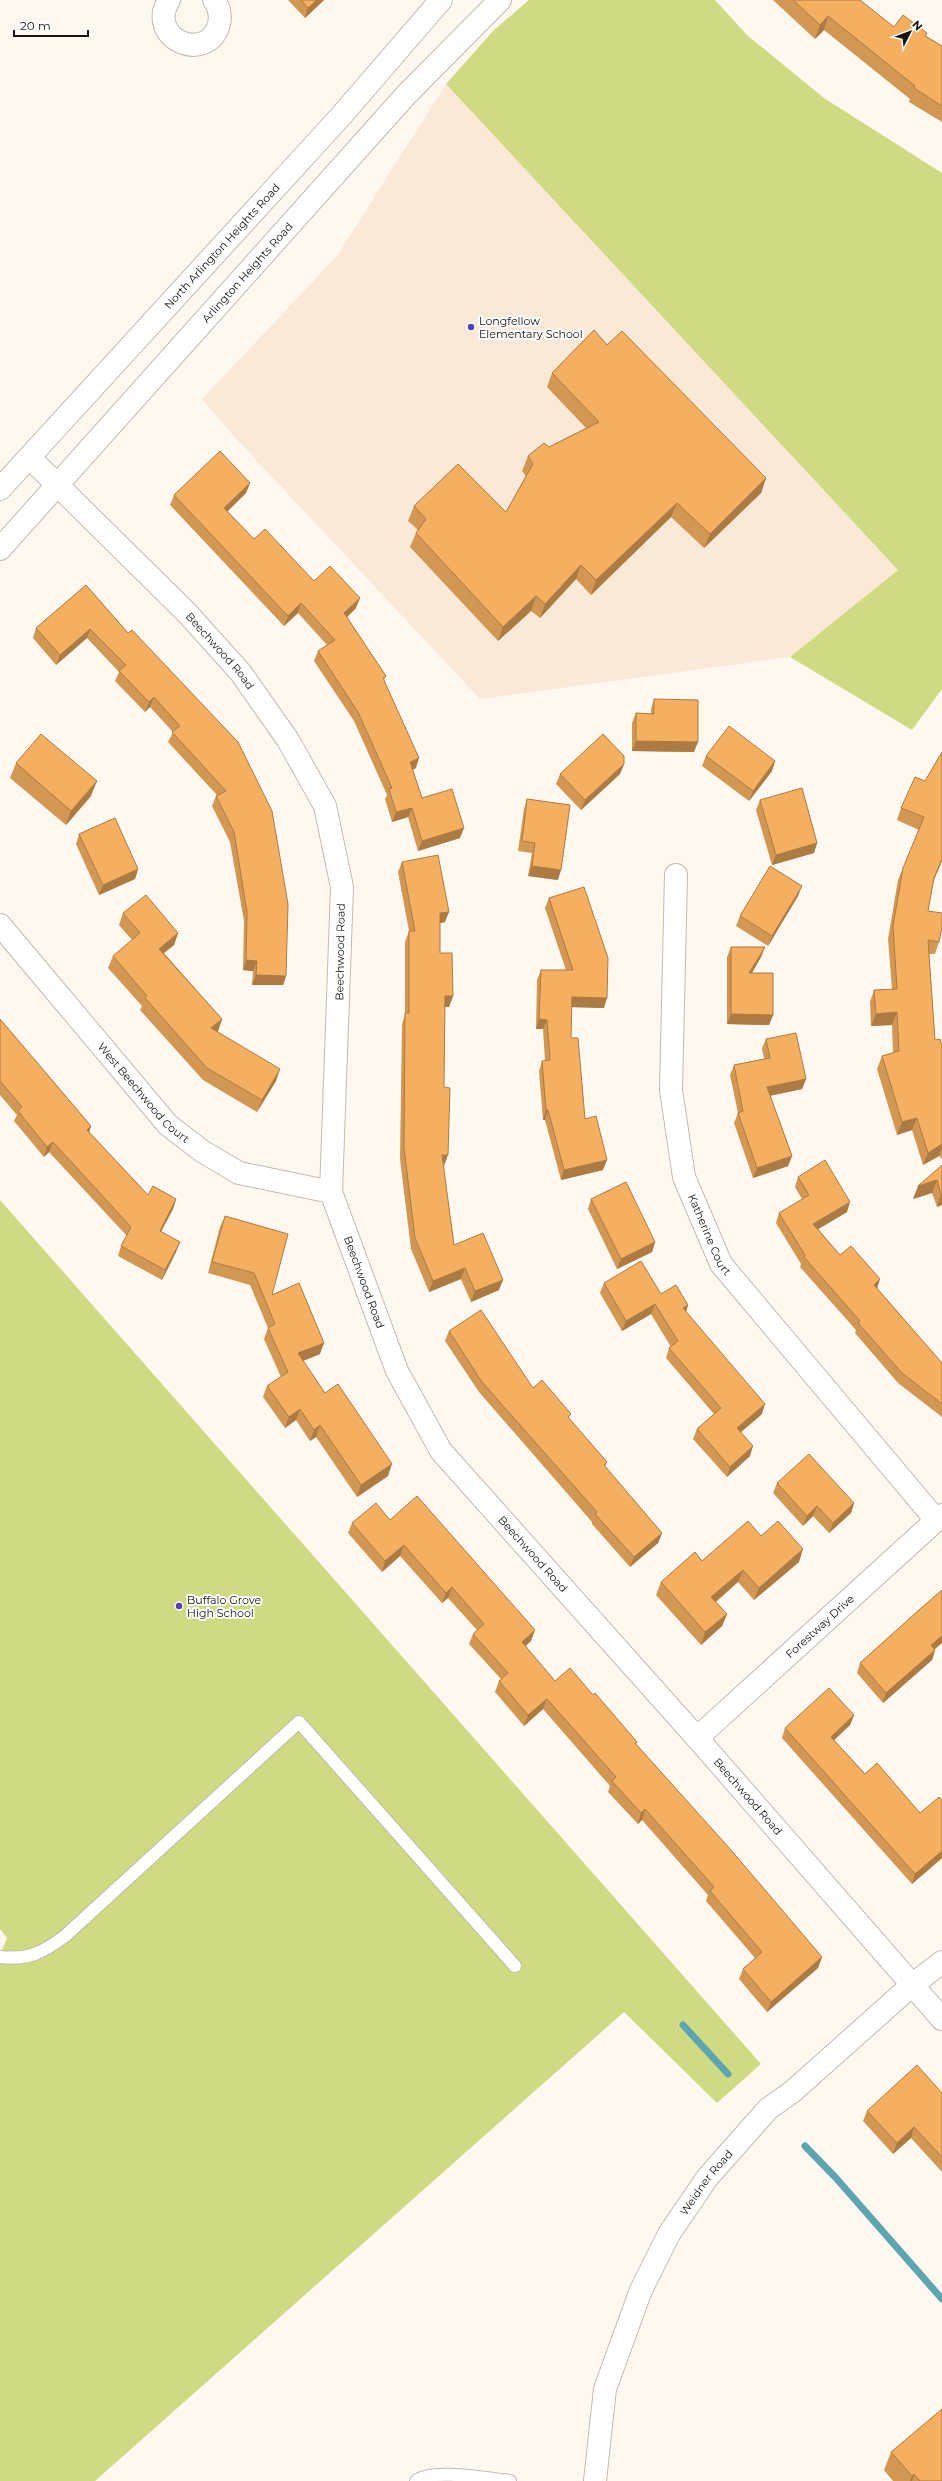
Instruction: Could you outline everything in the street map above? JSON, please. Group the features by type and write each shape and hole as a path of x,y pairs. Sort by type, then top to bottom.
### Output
{"street":[{"path":"169,0 164,10 166,29 171,37 188,45 205,42 218,28 220,10 214,0"},
{"name":"North Arlington Heights Road","path":"0,489 30,458 341,116 441,0"},
{"name":"Arlington Heights Road","path":"0,549 58,486 400,101 500,0"},
{"name":"Beechwood Road","path":"30,458 187,613 241,673 288,740 324,806 342,887 331,1192 398,1371 441,1451 697,1738 911,1986 942,2019"},
{"name":"Katherine Court","path":"676,875 671,1090 684,1177 721,1264 939,1517"},
{"name":"West Beechwood Court","path":"0,925 168,1125 202,1150 239,1173 331,1192"},
{"name":"Forestway Drive","path":"697,1738 939,1517"},
{"name":"Weidner Road","path":"595,2481 605,2389 641,2290 669,2234 707,2178 768,2109 792,2092 911,1986 942,1962"}],"lane":[{"path":"0,1957 22,1959 44,1951 64,1936 299,1722 514,1966"},
{"path":"416,2481 420,2478 438,2475 510,2481"}],"shaded area":[{"name":"Longfellow Elementary School","path":"446,84 898,570 790,657 480,699 229,431 202,399 337,256"}],"green space":[{"path":"529,0 715,0 747,35 824,98 942,173 942,689 912,730 790,657 898,570 446,84 493,31"},
{"name":"Buffalo Grove High School","path":"0,1200 761,2064 717,2103 624,2012 95,2481 0,2481 0,1955 7,1938 0,1929"}],"building":[{"path":"301,0 317,0 308,8"},
{"path":"793,0 860,0 894,27 903,15 927,33 925,36 942,46 942,106 914,88 915,86 828,16 820,25"},
{"path":"594,330 607,345 622,331 766,478 710,534 677,503 596,580 581,565 545,604 536,596 503,627 416,533 426,519 414,506 458,464 506,512 533,464 528,456 544,443 549,447 599,422 552,373"},
{"path":"220,451 250,483 224,508 254,539 265,529 314,581 330,566 360,598 344,613 386,676 383,678 419,758 410,762 422,798 452,789 464,828 422,841 412,808 396,812 389,789 392,788 358,712 318,651 335,640 301,603 288,616 174,495"},
{"path":"86,585 128,633 132,630 238,742 272,811 288,904 286,976 256,975 257,961 246,960 247,912 234,832 216,796 226,791 172,732 180,726 154,697 149,702 119,671 126,665 90,629 60,655 36,628"},
{"path":"654,699 698,700 698,742 636,741 636,713 654,714"},
{"path":"729,726 775,761 753,791 706,756"},
{"path":"41,734 97,781 71,811 16,763"},
{"path":"603,734 624,756 624,764 585,800 560,774"},
{"path":"942,752 942,859 934,878 928,911 942,913 942,927 939,942 928,940 935,1040 940,1039 942,1046 942,1144 928,1153 917,1118 902,1122 882,1056 899,1051 897,1012 876,1014 874,990 897,989 893,926 903,868 924,817 901,808 915,777 925,781"},
{"path":"802,788 817,843 776,855 760,800"},
{"path":"527,799 570,805 561,870 532,866 535,843 522,841"},
{"path":"115,818 138,869 103,885 79,834"},
{"path":"438,855 449,912 440,913 440,953 452,953 453,996 445,996 444,1087 450,1088 448,1155 442,1155 454,1245 483,1233 503,1280 475,1291 465,1268 433,1281 415,1238 404,1148 405,1013 409,1013 409,931 415,931 402,862"},
{"path":"770,866 802,886 772,936 740,916"},
{"path":"584,887 608,958 607,998 572,997 571,1038 578,1038 585,1119 596,1116 607,1160 564,1170 548,1110 546,1110 542,1061 550,1060 547,1020 539,1019 541,970 573,970 549,898"},
{"path":"146,895 178,933 159,949 222,1019 211,1028 280,1069 262,1100 207,1068 145,998 147,996 113,956 140,933 123,913"},
{"path":"731,947 765,947 749,973 773,973 773,1015 731,1014"},
{"path":"0,1019 91,1126 87,1130 148,1195 153,1186 176,1199 160,1231 180,1242 165,1270 121,1246 131,1227 53,1142 47,1147 18,1111 22,1107 0,1081"},
{"path":"796,1033 806,1079 767,1087 792,1156 757,1168 738,1113 743,1111 734,1065 770,1058 766,1039"},
{"path":"825,1160 850,1202 813,1224 840,1255 851,1246 880,1279 874,1285 942,1363 942,1404 902,1373 858,1323 860,1321 804,1257 805,1255 779,1213 809,1195 798,1177"},
{"path":"942,1165 942,1194 937,1180 918,1186"},
{"path":"626,1182 655,1242 621,1259 591,1199"},
{"path":"225,1216 288,1234 272,1295 299,1283 324,1343 298,1353 325,1393 338,1384 392,1464 361,1485 320,1425 314,1430 300,1409 289,1417 267,1386 288,1372 268,1328 275,1324 254,1273 212,1262"},
{"path":"641,1261 661,1294 676,1285 688,1305 683,1308 765,1404 737,1428 753,1446 730,1467 697,1429 721,1408 669,1348 678,1341 655,1304 626,1321 604,1283"},
{"path":"481,1310 533,1388 542,1380 571,1414 568,1417 607,1462 604,1465 662,1533 634,1557 595,1514 597,1512 482,1382 449,1331"},
{"path":"809,1454 854,1503 833,1523 817,1506 807,1516 777,1483"},
{"path":"417,1496 535,1630 522,1642 555,1681 570,1668 593,1695 595,1693 637,1742 635,1743 731,1850 822,1957 771,2002 743,1969 762,1952 710,1891 714,1887 645,1809 641,1813 612,1781 616,1777 547,1699 528,1715 499,1681 508,1673 473,1634 484,1624 452,1587 446,1593 404,1545 385,1561 352,1523 376,1503 390,1520"},
{"path":"748,1521 761,1536 778,1521 803,1549 759,1588 743,1570 711,1597 727,1614 705,1632 661,1582 695,1552 702,1561"},
{"path":"942,1590 942,1636 931,1645 935,1650 886,1693 860,1663"},
{"path":"829,1688 854,1715 831,1737 865,1774 877,1763 920,1813 939,1797 942,1800 942,1851 915,1874 785,1728"},
{"path":"917,2065 942,2093 942,2157 914,2127 897,2143 867,2111"},
{"path":"942,2409 942,2481 920,2481 914,2474 912,2476 891,2452"}],"waterway":[{"path":"683,2025 728,2074"},
{"path":"805,2146 836,2178 942,2299"}],"place":[{"name":"Longfellow Elementary School","path":"471,327"},
{"name":"Buffalo Grove High School","path":"179,1606"}]}
